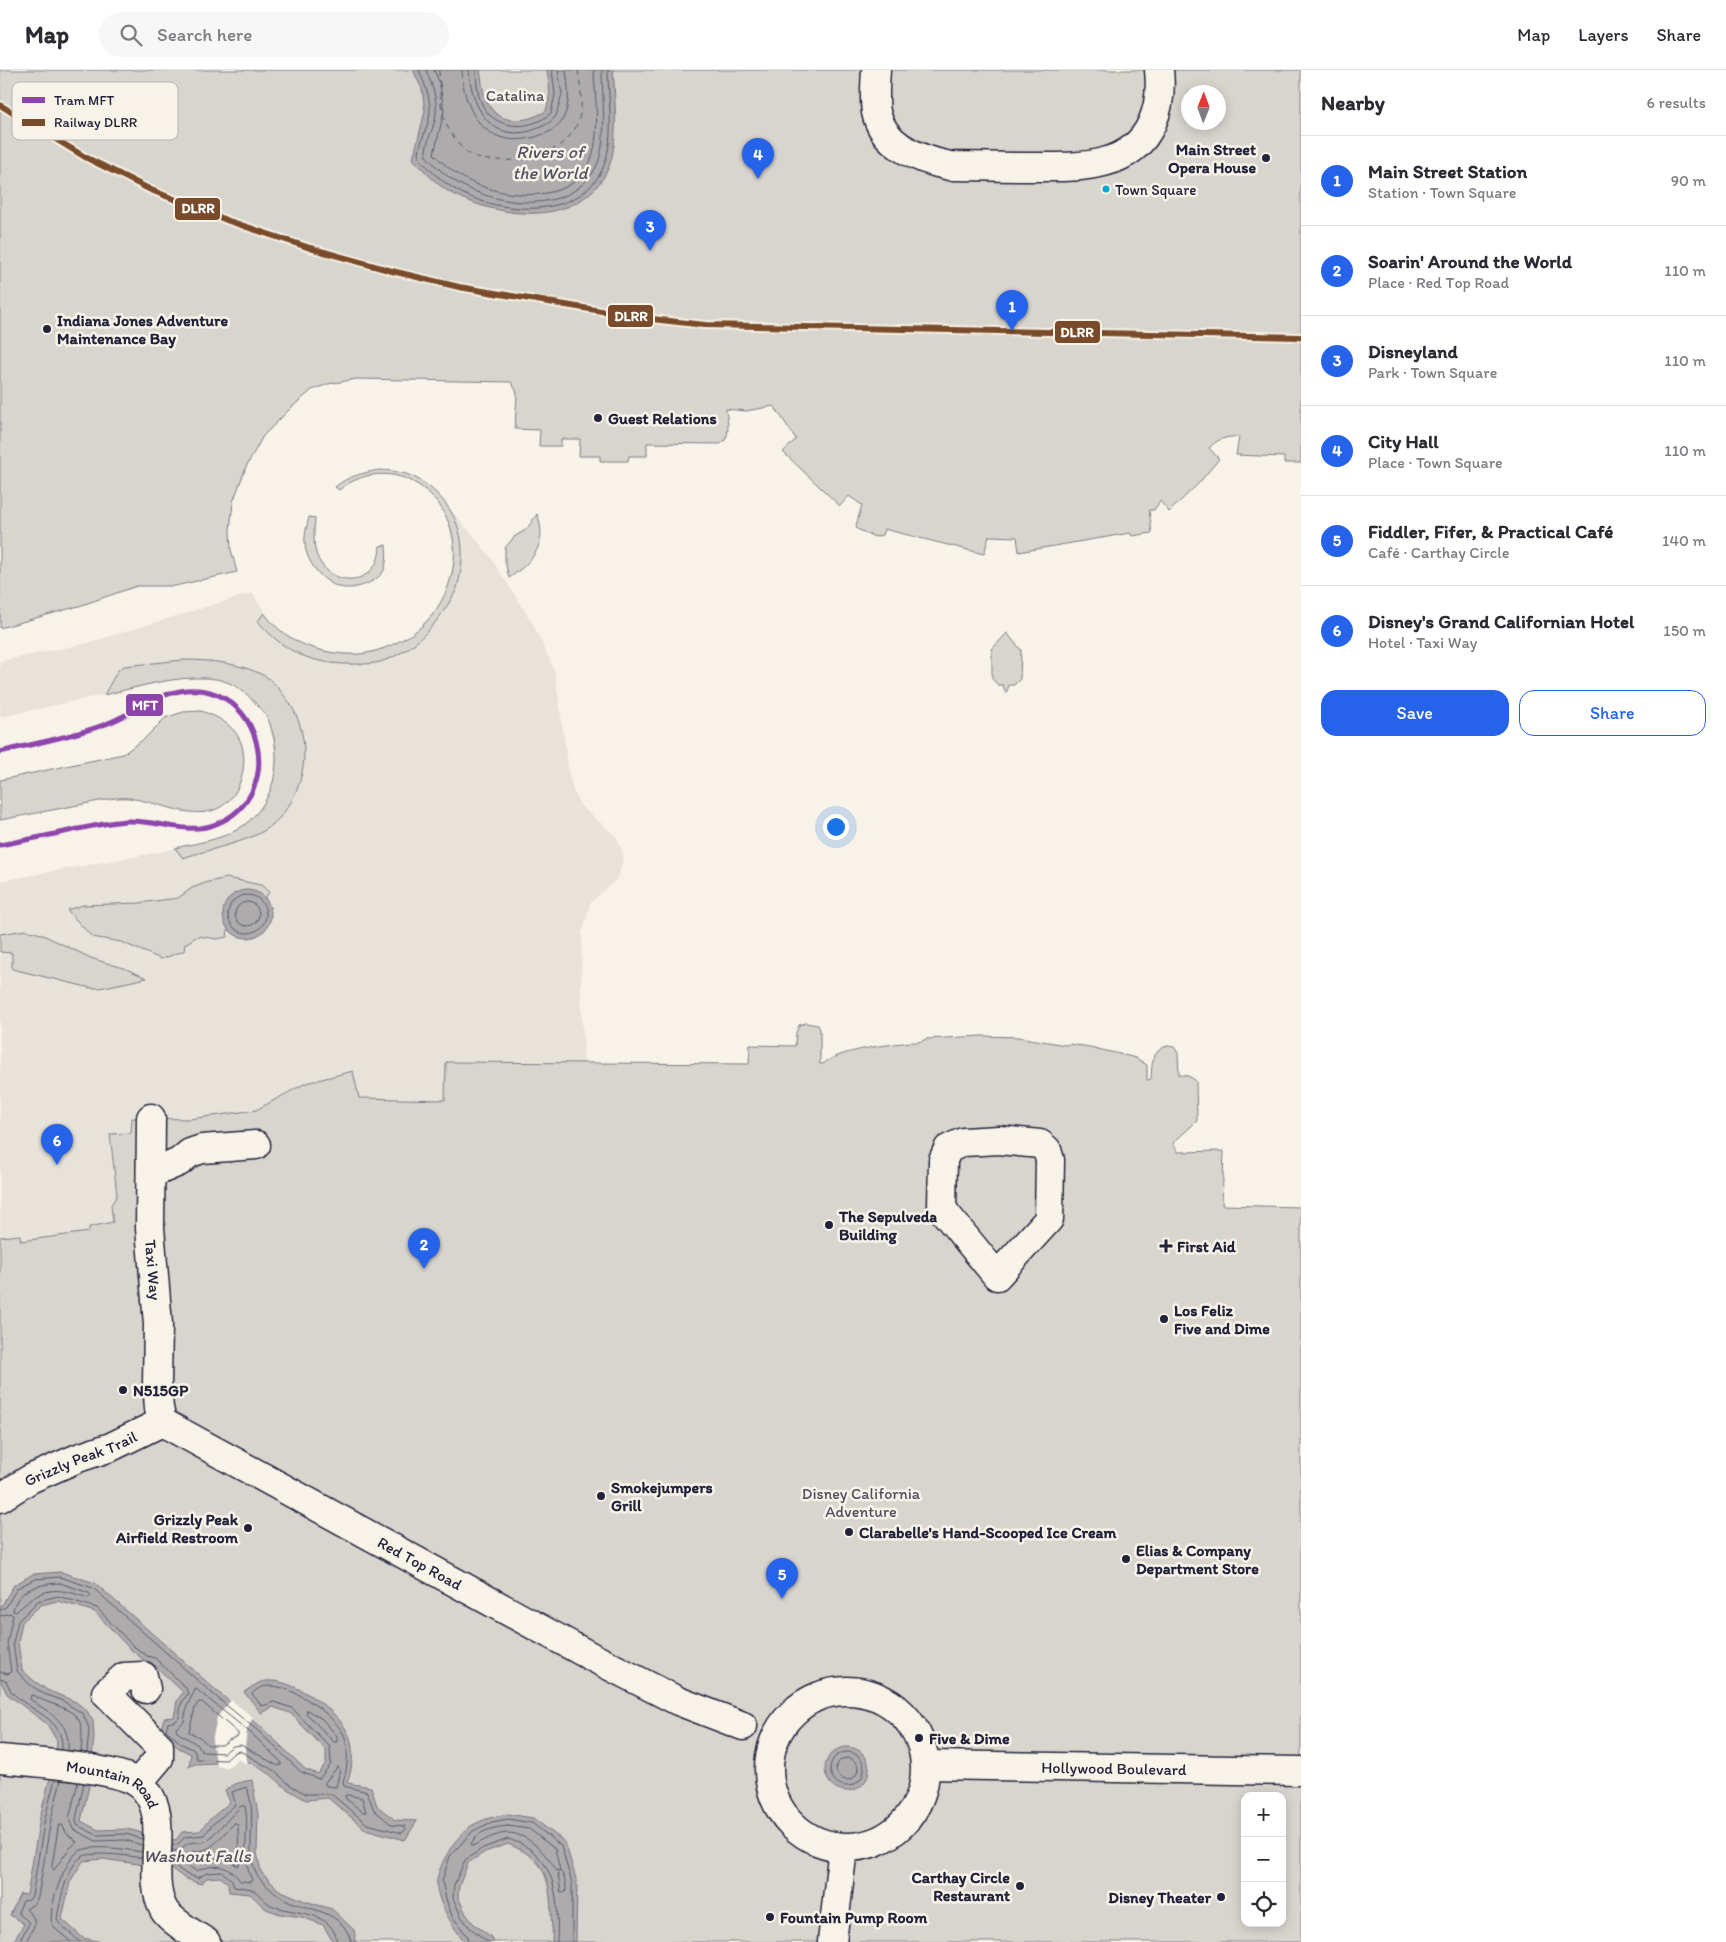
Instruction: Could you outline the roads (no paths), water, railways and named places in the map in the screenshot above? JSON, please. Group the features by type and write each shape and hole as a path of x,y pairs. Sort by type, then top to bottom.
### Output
{"street":[{"path":"876,70 876,114 890,138 911,154 936,164 950,166 1077,167 1112,160 1126,154 1138,144 1148,132 1160,100 1159,70"},
{"name":"Taxi Way","path":"151,1118 150,1228 158,1324 157,1382 162,1422"},
{"path":"999,1140 1040,1144 1047,1150 1050,1160 1049,1219 997,1276 942,1207 943,1160 948,1149 963,1142 999,1140"},
{"path":"151,1174 179,1162 190,1153 202,1149 256,1145"},
{"name":"Grizzly Peak Trail","path":"0,1498 30,1479 78,1458 111,1447 162,1422"},
{"name":"Red Top Road","path":"162,1422 584,1653 682,1703 743,1726"},
{"path":"138,1783 159,1758 159,1746 106,1693 124,1677 143,1676 146,1689"},
{"path":"851,1691 865,1693 889,1704 909,1722 922,1746 926,1765 924,1788 918,1802 902,1826 878,1842 843,1848 820,1843 799,1831 786,1819 773,1795 769,1781 768,1765 772,1741 789,1717 799,1708 822,1695 851,1691"},
{"name":"Mountain Road","path":"0,1759 107,1772 138,1783 154,1802 157,1819 157,1883 164,1912 206,1942"},
{"name":"Hollywood Boulevard","path":"926,1765 1301,1772"},
{"path":"832,1942 843,1848"}],"water":[{"name":"Rivers of the World","path":"413,70 480,70 484,94 490,106 503,118 520,120 546,111 550,94 547,70 613,70 615,134 614,147 608,169 595,188 579,201 560,209 538,213 516,213 494,209 473,203 447,191 436,183 413,159 425,111 422,89"},
{"path":"247,890 256,892 264,897 269,905 271,914 269,923 264,931 256,936 247,938 238,936 230,931 225,923 223,914 225,905 230,897 238,892"},
{"name":"Washout Falls","path":"61,1572 95,1583 224,1697 260,1726 305,1769 318,1774 326,1763 326,1750 290,1713 273,1707 261,1713 244,1692 261,1682 272,1681 296,1688 321,1703 341,1722 350,1736 352,1757 351,1771 347,1783 371,1787 377,1806 395,1820 417,1821 405,1840 365,1829 328,1798 306,1800 287,1789 270,1774 238,1756 217,1763 195,1764 189,1767 191,1754 179,1748 160,1733 164,1718 174,1717 177,1701 183,1692 151,1662 145,1661 129,1648 95,1612 57,1601 41,1605 22,1622 18,1643 22,1670 47,1690 76,1702 87,1711 93,1721 94,1737 89,1786 81,1821 98,1830 127,1829 176,1840 182,1832 200,1831 209,1820 230,1802 225,1790 237,1783 252,1780 258,1814 257,1852 261,1872 279,1890 305,1901 332,1909 354,1930 356,1942 333,1942 323,1925 302,1917 280,1914 266,1909 250,1894 229,1892 228,1883 220,1877 207,1878 200,1884 184,1878 172,1869 103,1859 83,1861 70,1882 62,1919 83,1938 102,1942 13,1942 24,1924 10,1915 20,1894 27,1895 40,1817 56,1754 57,1741 47,1724 7,1694 0,1679 0,1608 14,1585 33,1574"},
{"path":"851,1747 863,1753 868,1760 868,1778 863,1785 856,1790 843,1791 835,1788 828,1781 825,1765 828,1757 835,1750"},
{"path":"508,1814 533,1818 565,1842 577,1882 576,1942 552,1942 550,1898 546,1877 542,1869 529,1855 508,1844 485,1852 468,1863 459,1886 458,1897 466,1914 494,1942 465,1942 446,1913 439,1895 437,1880 441,1865 450,1850 465,1830 471,1826 489,1818"}],"tram line":[{"name":"MFT","path":"0,752 93,729 116,720 155,699 186,690 212,693 232,704 248,721 256,743 259,767 253,789 239,809 216,824 205,827 183,828 149,822 120,822 96,825 0,845"}],"rail line":[{"name":"DLRR","path":"0,105 12,112"},
{"name":"DLRR","path":"57,140 85,157 151,190 229,221 310,248 459,287 643,318 705,325 1301,337"}],"place":[{"name":"Main Street Opera House","path":"1266,158"},
{"name":"City Hall","path":"758,179"},
{"name":"Town Square","path":"1106,189"},
{"name":"Disneyland","path":"650,251"},
{"name":"Indiana Jones Adventure Maintenance Bay","path":"47,329"},
{"name":"Main Street Station","path":"1012,331"},
{"name":"Guest Relations","path":"598,418"},
{"name":"Disney's Grand Californian Hotel","path":"57,1165"},
{"name":"The Sepulveda Building","path":"829,1225"},
{"name":"First Aid","path":"1166,1246"},
{"name":"Soarin' Around the World","path":"424,1269"},
{"name":"Los Feliz Five and Dime","path":"1164,1319"},
{"name":"N515GP","path":"123,1390"},
{"name":"Smokejumpers Grill","path":"601,1496"},
{"name":"Grizzly Peak Airfield Restroom","path":"248,1528"},
{"name":"Clarabelle's Hand-Scooped Ice Cream","path":"849,1532"},
{"name":"Elias & Company Department Store","path":"1126,1559"},
{"name":"Fiddler, Fifer, & Practical Café","path":"782,1599"},
{"name":"Five & Dime","path":"919,1738"},
{"name":"Carthay Circle Restaurant","path":"1020,1886"},
{"name":"Disney Theater","path":"1221,1897"},
{"name":"Fountain Pump Room","path":"770,1917"}],"park label":[{"name":"Catalina","path":"515,95"},
{"name":"Disney California Adventure","path":"861,1502"}]}
